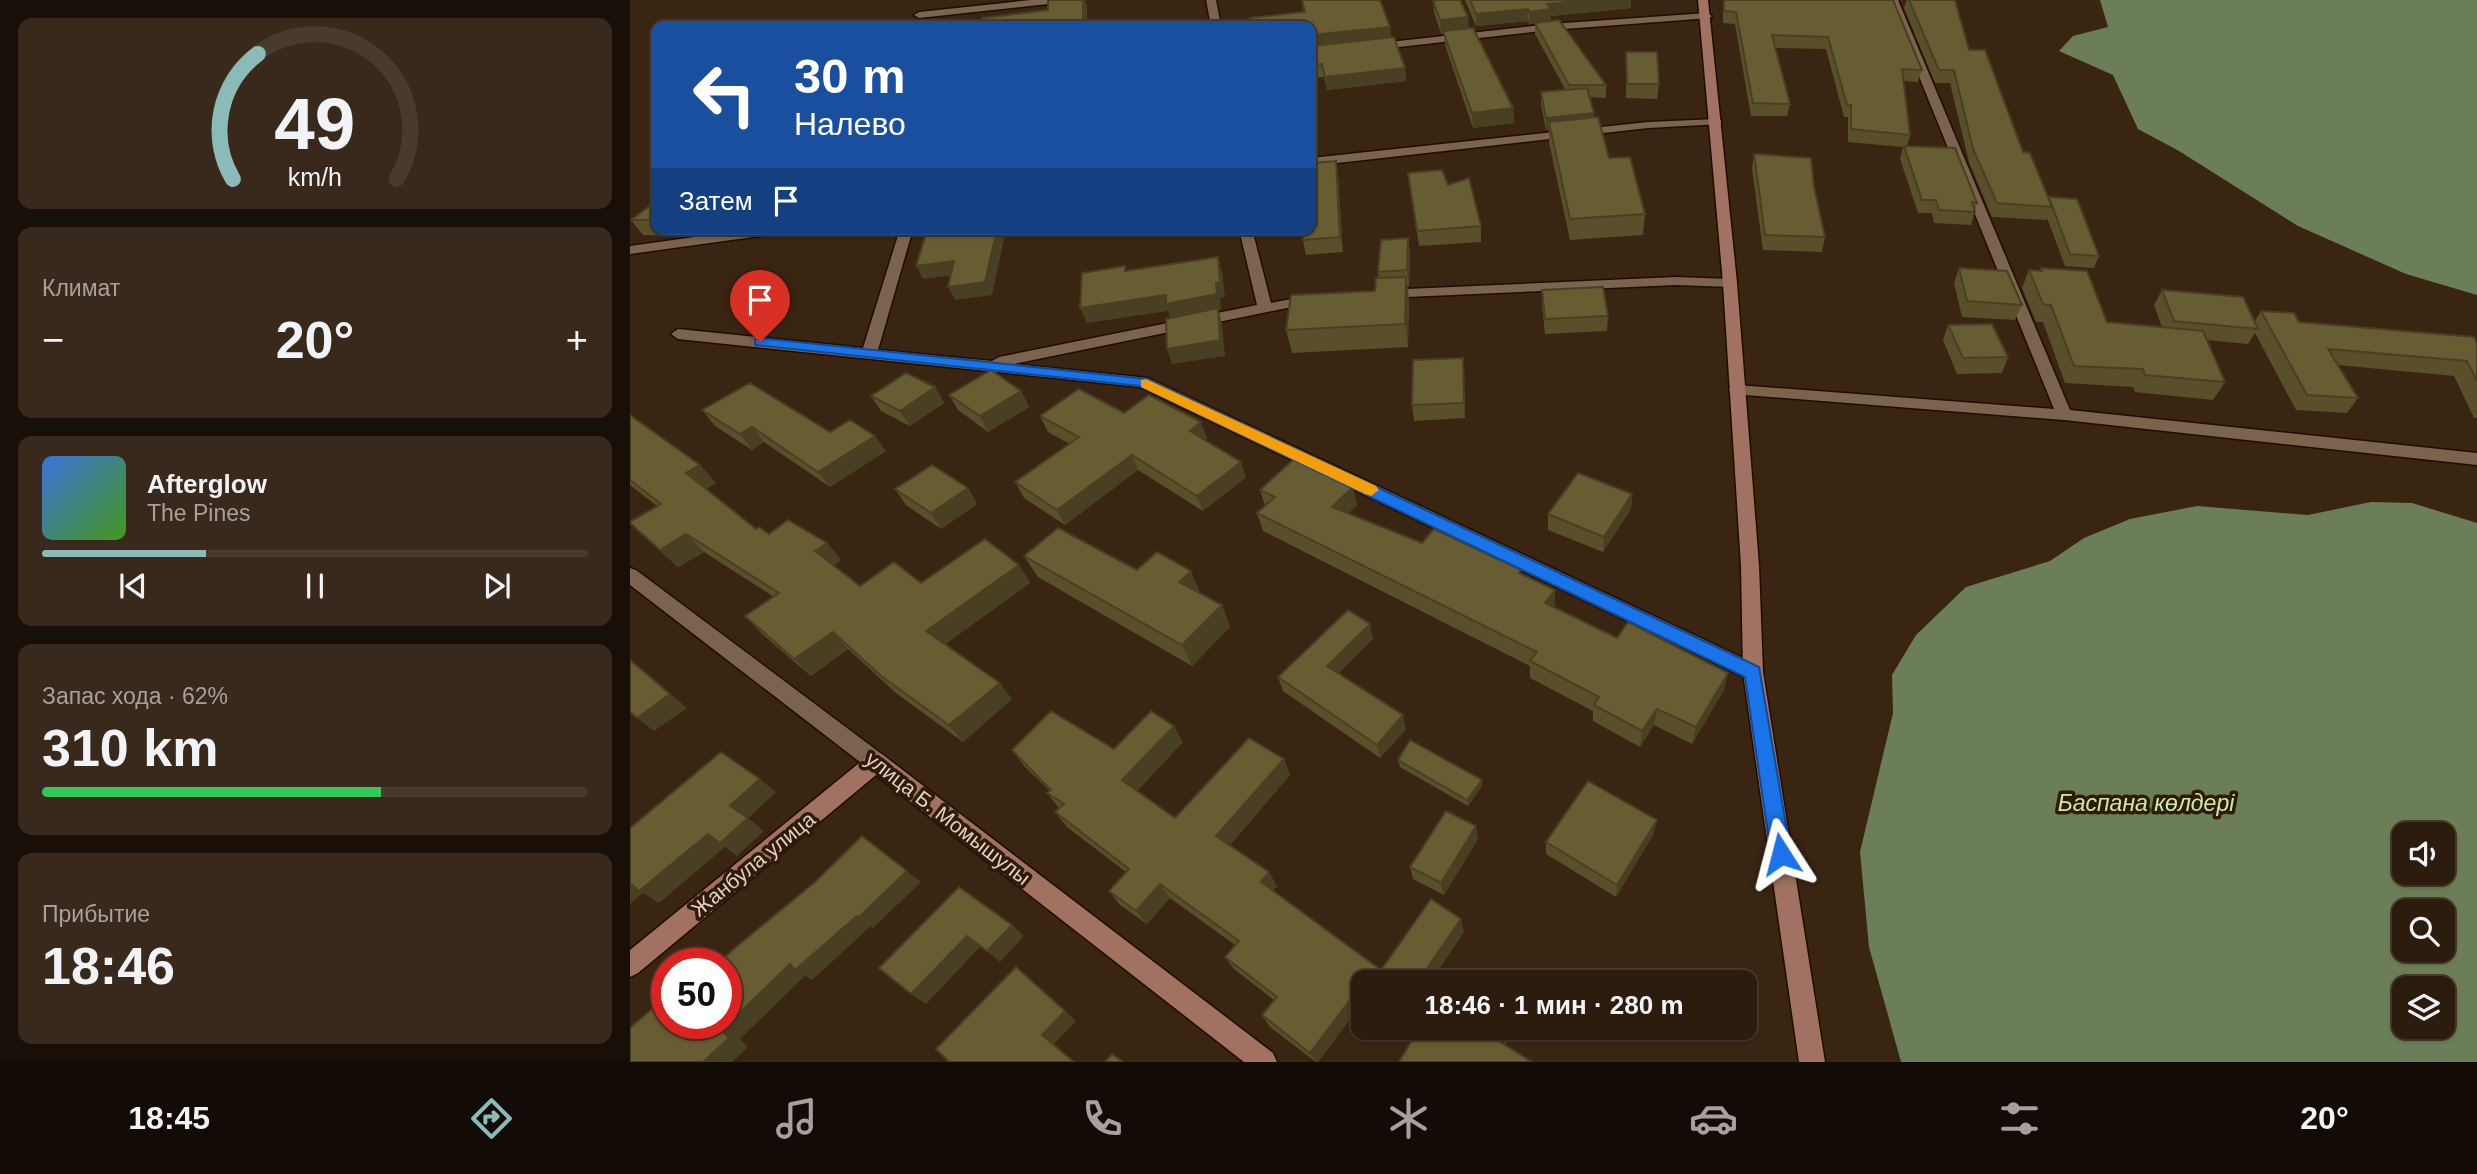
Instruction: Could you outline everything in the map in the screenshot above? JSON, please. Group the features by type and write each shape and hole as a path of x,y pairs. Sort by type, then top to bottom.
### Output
{"main road":[{"path":"1703,0 1707,16 1730,284 1750,566 1753,672 1812,1062"},
{"name":"Жанбула улица","path":"630,965 876,762"},
{"name":"улица Б. Момышулы","path":"876,762 1264,1062"}],"street":[{"path":"919,15 1058,0"},
{"path":"1211,0 1215,21"},
{"path":"1893,0 2064,415"},
{"path":"1361,48 1551,27 1707,16"},
{"path":"1316,161 1648,125 1717,122"},
{"path":"630,250 739,235"},
{"path":"869,354 905,235"},
{"path":"1247,235 1265,308"},
{"path":"1363,294 1676,281 1730,284"},
{"path":"981,365 1323,296"},
{"path":"678,334 1143,382 1753,672"},
{"path":"1737,390 2064,415 2477,459"},
{"name":"улица Б. Момышулы","path":"630,575 876,762"}],"water":[{"path":"2100,0 2477,0 2477,295 2406,274 2298,226 2179,151 2138,129 2113,75 2059,51 2073,36 2108,27"},
{"name":"Баспана көлдері","path":"2371,502 2412,503 2477,523 2477,1062 1901,1062 1869,947 1860,852 1893,713 1892,675 1916,635 1966,587 2050,561 2084,538 2130,519 2197,506 2308,515"}],"building":[{"path":"1048,0 1083,0 1083,21 981,21 982,18 1048,10"},
{"path":"1302,0 1380,0 1390,27 1316,34 1316,21 1251,21 1250,18 1305,12"},
{"path":"1433,0 1460,0 1468,17 1440,20"},
{"path":"1470,0 1588,0 1547,4 1551,9 1529,12 1528,9 1476,14"},
{"path":"1724,0 1893,0 1922,70 1902,69 1910,135 1851,129 1851,105 1847,105 1828,37 1772,35 1790,104 1753,103 1736,12 1724,11"},
{"path":"1909,0 1955,0 1969,50 1985,50 2023,152 2030,153 2052,207 1997,203 1973,149 1954,70 1939,70"},
{"path":"1559,20 1606,85 1569,85 1535,23"},
{"path":"1473,28 1513,108 1472,113 1443,31"},
{"path":"1394,37 1405,68 1325,77 1322,64 1316,65 1316,45"},
{"path":"1626,52 1657,52 1659,84 1627,84"},
{"path":"1587,88 1594,113 1546,118 1541,92"},
{"path":"1598,117 1609,158 1630,157 1645,214 1570,219 1549,122"},
{"path":"1904,146 1955,148 1977,203 1972,202 1975,212 1939,210 1936,200 1922,200"},
{"path":"1754,154 1811,158 1814,187 1825,237 1765,235"},
{"path":"1336,161 1340,237 1303,240 1303,235 1316,235 1316,163"},
{"path":"1442,170 1448,185 1469,178 1481,226 1417,231 1408,173"},
{"path":"2049,197 2077,199 2099,256 2070,254"},
{"path":"651,205 651,220 631,220"},
{"path":"926,235 996,235 985,282 948,287 954,261 916,266"},
{"path":"1408,238 1407,270 1378,272 1381,240"},
{"path":"1218,257 1220,282 1216,283 1217,294 1166,304 1166,295 1080,308 1082,273 1125,266 1125,271"},
{"path":"1959,268 2007,271 2022,305 1967,301"},
{"path":"2041,268 2087,271 2107,322 2203,331 2225,382 2145,375 2143,369 2074,366 2051,305 2043,304 2029,270 2042,271"},
{"path":"1406,277 1405,324 1286,330 1291,295 1375,291 1376,278"},
{"path":"1603,287 1608,316 1545,319 1542,290"},
{"path":"2162,290 2243,297 2258,329 2174,321"},
{"path":"1218,308 1220,340 1167,349 1166,319"},
{"path":"2261,311 2294,313 2299,322 2474,337 2477,343 2477,381 2467,361 2328,349 2358,398 2307,395"},
{"path":"1992,324 2008,357 1963,358 1948,325"},
{"path":"1463,358 1464,403 1412,405 1413,360"},
{"path":"991,370 1021,391 980,416 949,395"},
{"path":"906,373 935,387 900,411 871,396"},
{"path":"750,383 830,432 850,420 875,436 818,472 752,427 740,434 702,410"},
{"path":"1079,389 1124,413 1149,395 1201,422 1190,431 1241,462 1197,496 1132,455 1057,510 1015,482 1079,437 1040,416"},
{"path":"630,415 700,465 686,473 756,529 759,527 769,534 788,520 827,543 815,551 860,586 894,562 921,583 985,539 1019,565 926,631 1000,683 949,725 881,676 833,632 794,659 745,616 779,593 686,534 660,550 630,523 661,504 630,480"},
{"path":"1294,459 1353,487 1332,507 1422,543 1434,529 1521,570 1519,573 1555,590 1545,603 1617,638 1628,622 1728,673 1696,727 1657,709 1642,731 1594,705 1599,697 1530,661 1537,652 1257,513 1275,497 1260,490"},
{"path":"932,465 968,488 931,513 895,489"},
{"path":"1578,473 1632,494 1604,537 1548,514"},
{"path":"1058,528 1137,570 1157,552 1191,571 1179,582 1222,605 1182,645 1024,556"},
{"path":"1348,610 1370,624 1327,666 1403,715 1377,745 1278,677"},
{"path":"630,660 670,694 637,718 630,711"},
{"path":"1051,711 1114,749 1151,711 1174,726 1122,780 1175,818 1249,738 1284,759 1216,836 1269,872 1261,882 1381,970 1351,970 1351,999 1310,1053 1262,1015 1277,997 1225,957 1239,941 1160,884 1136,911 1109,891 1129,869 1055,812 1064,804 1047,793 1051,790 1012,750"},
{"path":"1410,740 1482,780 1467,800 1398,760"},
{"path":"721,752 760,779 730,806 748,818 720,843 708,834 639,891 630,883 630,828"},
{"path":"1588,781 1657,820 1617,885 1546,842"},
{"path":"1446,811 1476,826 1441,883 1410,867"},
{"path":"862,836 907,871 859,917 795,970 790,964 742,1011 742,948 735,948 815,882"},
{"path":"959,887 1012,925 987,951 967,936 911,994 879,968"},
{"path":"1431,899 1461,919 1426,970 1381,970"},
{"path":"1016,967 1065,1011 1042,1035 1074,1062 949,1062 936,1049"},
{"path":"651,1010 651,1039 728,1039 703,1062 630,1062 630,1028"},
{"path":"1412,1040 1501,1040 1500,1042 1532,1062 1399,1062"},
{"path":"1112,1054 1123,1062 1105,1062"}],"slow traffic":[{"path":"1146,384 1371,490"}],"route":[{"path":"760,342 1143,382 1753,672 1781,854"}]}
